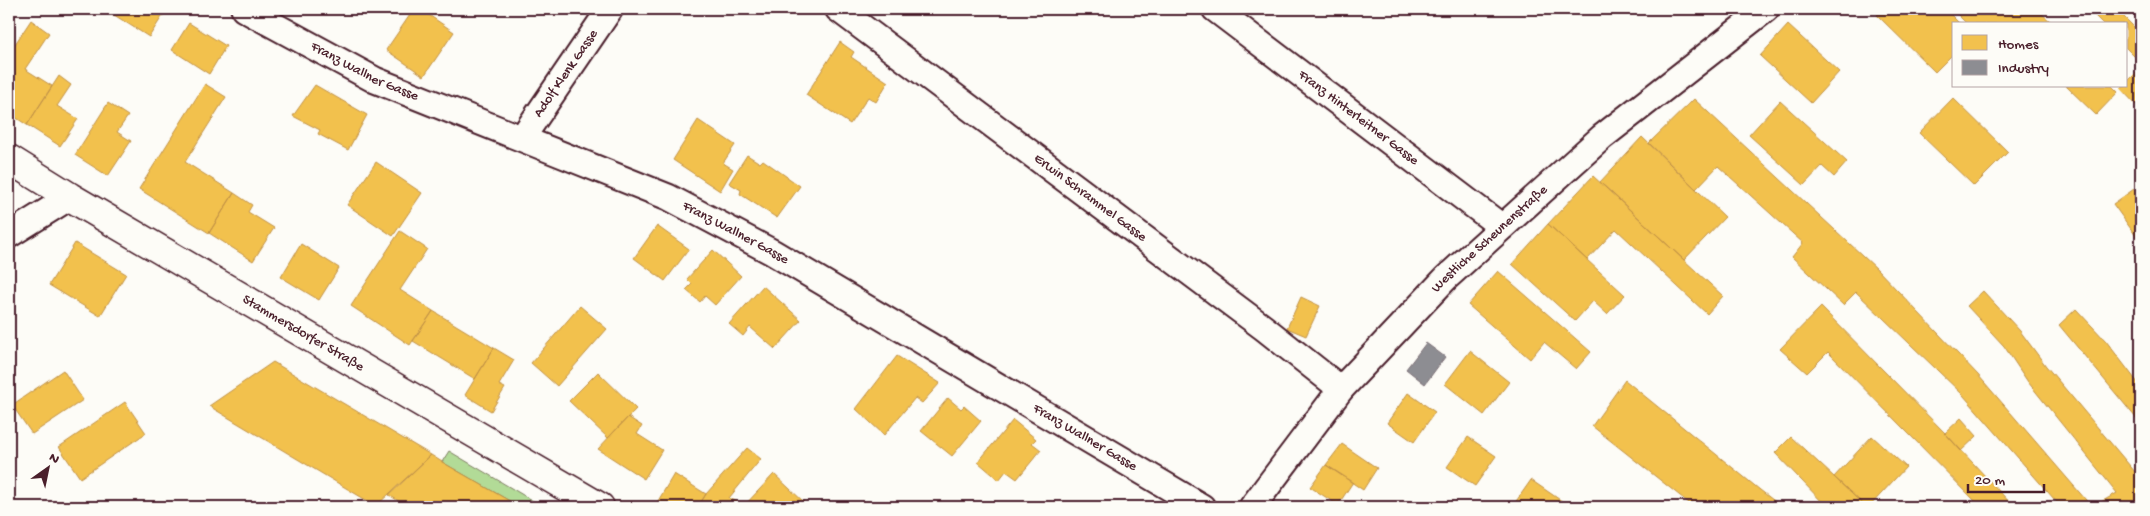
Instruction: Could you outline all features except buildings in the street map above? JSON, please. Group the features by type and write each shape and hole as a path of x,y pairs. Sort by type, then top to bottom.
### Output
{"main road":[{"name":"Stammersdorfer Straße","path":"9,158 70,197 600,507"}],"street":[{"name":"Franz Wallner Gasse","path":"244,9 375,80 668,197 772,252 1202,507"},
{"name":"Adolf Klenk Gasse","path":"522,138 610,9"},
{"name":"Erwin Schrammel Gasse","path":"838,9 1264,328 1341,389"},
{"name":"Franz Hinterleitner Gasse","path":"1215,9 1502,227"},
{"name":"Westliche Scheunenstraße","path":"1252,507 1341,389 1446,278 1602,137 1766,9"},
{"path":"9,235 70,197"}],"green space":[{"path":"449,451 543,507 520,507 442,462"}]}
